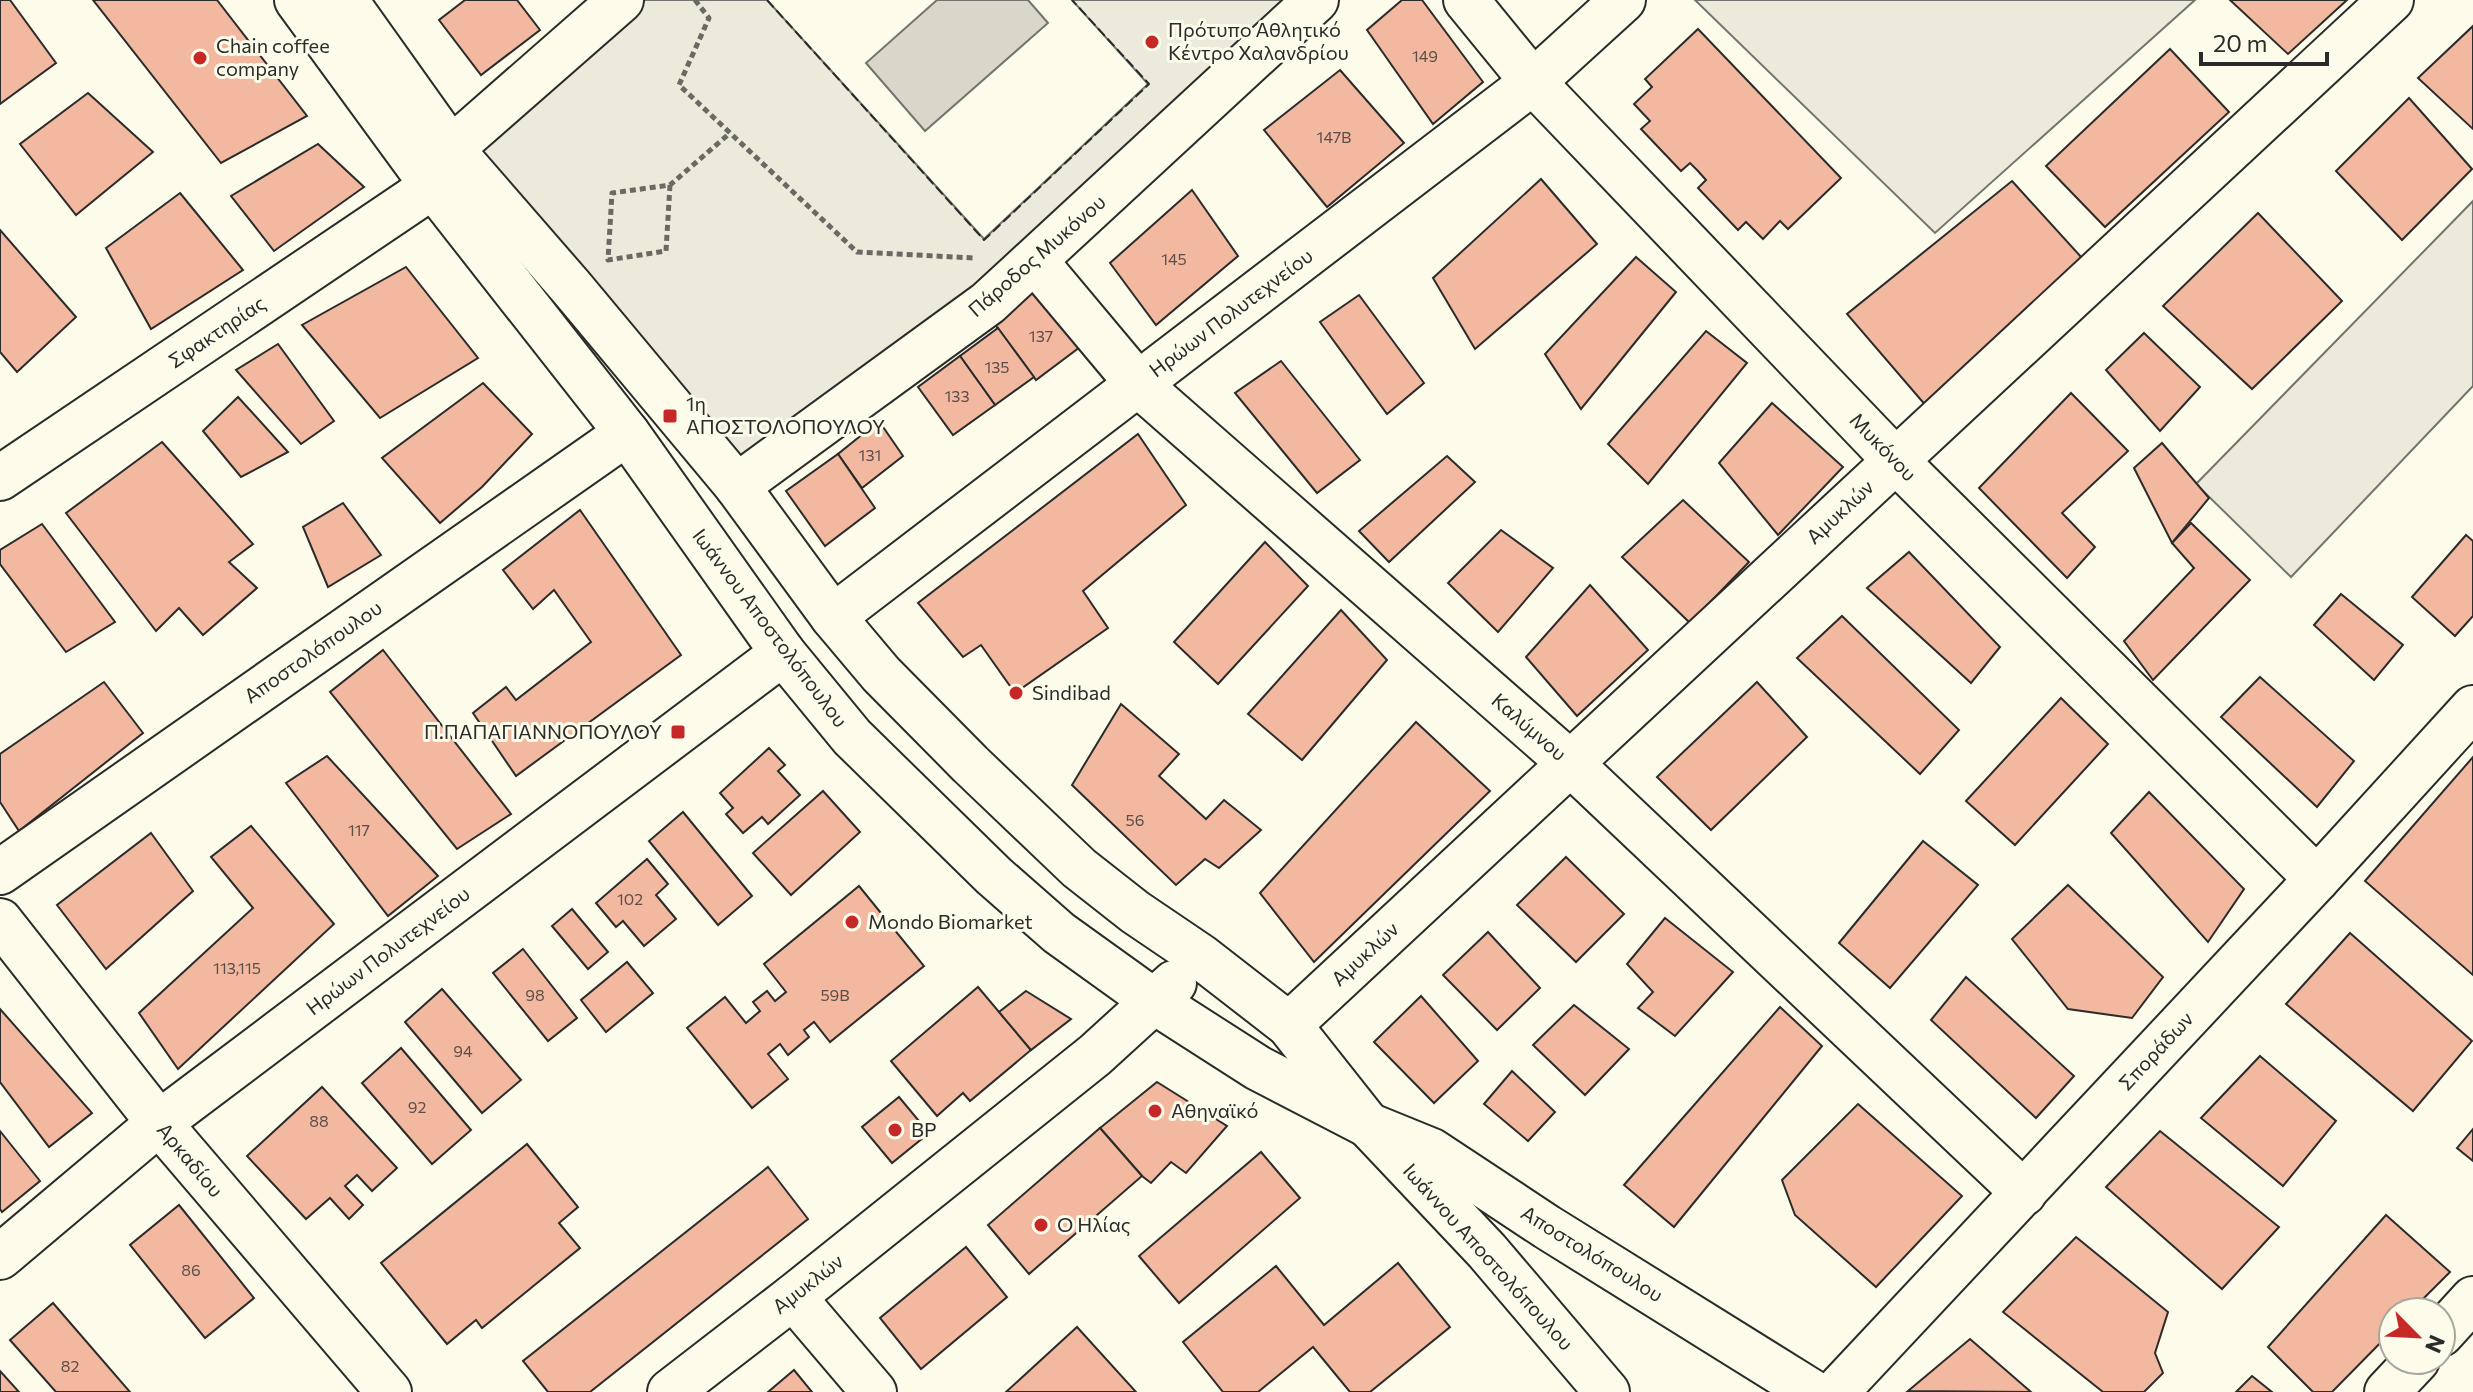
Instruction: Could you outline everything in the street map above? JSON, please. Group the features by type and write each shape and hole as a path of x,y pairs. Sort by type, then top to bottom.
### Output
{"street":[{"name":"Ιωάννου Αποστολόπουλου","path":"297,0 442,167 571,287 737,486 833,617 881,674 1079,868 1289,1025 1368,1125 1487,1251 1607,1392"},
{"name":"Ιωάννου Αποστολόπουλου","path":"345,0 442,167 783,653 852,737 994,876 1059,933 1155,1002 1258,1068 1368,1125"},
{"path":"442,167 621,0"},
{"name":"Πάροδος Μυκόνου","path":"737,486 988,303 1316,0"},
{"name":"Μυκόνου","path":"1466,0 1533,82 1895,460 2317,879"},
{"name":"Ηρώων Πολυτεχνείου","path":"833,617 1533,82 1623,0"},
{"name":"Αμυκλών","path":"1289,1025 2391,0"},
{"name":"Σφακτηρίας","path":"0,478 442,167"},
{"name":"Καλύμνου","path":"1035,261 1138,384 1570,763 2024,1193"},
{"name":"Αποστολόπουλου","path":"0,872 627,433"},
{"name":"Ηρώων Πολυτεχνείου","path":"0,1257 159,1123 783,653"},
{"name":"Σποράδων","path":"1836,1392 2473,708"},
{"name":"Αρκαδίου","path":"0,921 159,1123 389,1392"},
{"name":"Αμυκλών","path":"670,1392 1095,1055 1155,1002 1200,956"},
{"name":"Αποστολόπουλου","path":"1368,1125 1432,1151 1547,1227 1812,1392"},
{"path":"793,1297 874,1392"},
{"path":"2457,1316 2473,1299"},
{"path":"2387,1392 2402,1376"}],"path":[{"path":"695,0 709,18 679,85 857,252 1035,261"},
{"path":"670,185 666,251 608,260 612,193 670,185 730,133"}],"shaded area":[{"path":"621,0 767,0 984,239 1148,84 1072,0 1316,0 737,486 451,149"},
{"path":"937,0 1028,0 1048,23 925,131 866,63"},
{"path":"1695,0 2195,0 1935,233"},
{"path":"2473,201 2473,386 2291,577 2196,484"}],"building":[{"path":"0,0 10,0 56,63 0,104"},
{"name":"Chain coffee company","path":"93,0 217,0 307,116 221,163"},
{"path":"465,0 517,0 540,30 481,75 439,20"},
{"path":"1402,0 1422,0 1483,82 1433,124 1367,30"},
{"path":"2230,0 2347,0 2288,54"},
{"path":"2473,26 2473,129 2418,78"},
{"path":"1698,29 1841,178 1788,229 1780,221 1763,239 1746,222 1738,230 1698,188 1706,180 1698,171 1690,163 1681,171 1641,129 1650,121 1634,104 1652,87 1645,79"},
{"path":"2170,49 2229,112 2105,227 2046,166"},
{"path":"1340,70 1404,143 1327,207 1264,130"},
{"path":"88,93 153,152 76,215 20,144"},
{"path":"2409,98 2472,169 2402,240 2336,171"},
{"path":"318,144 364,187 274,251 231,196"},
{"path":"1541,179 1597,244 1475,349 1433,278"},
{"path":"2012,181 2082,258 1927,407 1847,314"},
{"path":"1192,190 1238,256 1156,325 1110,263"},
{"path":"180,193 243,270 151,329 106,248"},
{"path":"2258,213 2342,301 2252,389 2163,306"},
{"path":"0,230 76,317 17,372 0,352"},
{"path":"1636,257 1676,292 1581,409 1545,354"},
{"path":"406,267 478,358 380,418 302,325"},
{"path":"1040,283 1084,344 1036,380 991,319"},
{"path":"1359,295 1424,383 1387,414 1320,322"},
{"path":"998,328 1034,377 995,405 960,356"},
{"path":"1706,331 1747,363 1648,484 1608,444"},
{"path":"2144,333 2200,387 2160,431 2106,370"},
{"path":"278,344 334,421 301,444 236,370"},
{"path":"960,356 995,405 953,435 918,387"},
{"path":"1281,361 1360,460 1317,493 1235,393"},
{"path":"483,383 532,434 482,487 440,523 382,458"},
{"path":"2071,393 2128,451 2062,513 2095,547 2067,578 1979,488"},
{"path":"238,397 288,452 241,477 203,431"},
{"path":"1772,403 1843,467 1778,535 1719,463"},
{"path":"879,421 903,456 862,488 838,454"},
{"path":"1138,434 1186,505 1083,591 1108,628 1015,693 981,645 963,657 918,603"},
{"path":"162,442 253,544 229,562 257,588 203,635 179,608 156,631 66,513"},
{"path":"2162,443 2209,498 2172,543 2134,468"},
{"path":"838,454 875,508 825,546 786,491"},
{"path":"1447,456 1475,482 1389,562 1359,531"},
{"path":"1683,500 1749,562 1690,623 1622,557"},
{"path":"343,503 381,555 328,587 303,527"},
{"path":"580,510 681,655 516,776 473,713 506,687 516,700 591,642 554,590 533,609 503,570"},
{"path":"2191,523 2250,580 2153,680 2124,641 2194,568 2172,543"},
{"path":"42,524 115,622 66,652 0,564 0,550"},
{"path":"1501,530 1553,568 1498,632 1448,583"},
{"path":"2466,535 2473,541 2473,616 2455,636 2412,597"},
{"path":"1265,542 1308,586 1218,684 1174,642"},
{"path":"1909,552 2000,647 1971,683 1867,588"},
{"path":"1590,585 1648,650 1577,716 1526,657"},
{"path":"2341,594 2403,645 2374,680 2314,625"},
{"path":"1341,610 1387,660 1302,760 1248,714"},
{"path":"1842,616 1959,730 1920,774 1797,658"},
{"path":"383,650 511,814 457,849 330,692"},
{"path":"2260,677 2354,761 2317,807 2221,717"},
{"path":"104,682 143,733 19,831 0,802 0,754"},
{"path":"1757,682 1807,737 1711,830 1657,777"},
{"path":"2061,698 2108,744 2015,845 1966,801"},
{"path":"1121,704 1179,754 1159,776 1206,819 1224,800 1261,830 1219,868 1205,859 1176,885 1072,785"},
{"path":"1416,722 1490,791 1314,962 1260,893"},
{"path":"769,748 785,765 778,771 800,795 768,824 762,817 743,833 726,814 733,808 720,793"},
{"path":"327,756 438,876 388,916 286,783"},
{"path":"2473,757 2473,975 2365,881"},
{"path":"823,791 860,832 791,895 753,853"},
{"path":"2149,792 2244,889 2208,942 2111,833"},
{"path":"683,812 752,896 718,925 649,841"},
{"path":"251,826 334,924 178,1069 139,1013 253,908 211,857"},
{"path":"151,833 193,891 106,969 57,905"},
{"path":"1923,841 1978,885 1890,988 1839,943"},
{"path":"1566,857 1624,914 1576,962 1517,905"},
{"path":"647,859 668,884 656,895 676,919 644,946 623,921 616,927 596,903"},
{"path":"2068,885 2163,977 2132,1018 2068,1009 2012,939"},
{"path":"859,886 924,966 830,1042 814,1022 804,1030 809,1037 788,1055 780,1044 768,1054 788,1079 752,1108 687,1028 725,997 746,1023 760,1011 753,1002 767,991 775,1001 786,992 764,964"},
{"path":"572,909 608,952 588,969 552,926"},
{"path":"1665,918 1733,972 1675,1036 1638,1008 1653,992 1627,964"},
{"path":"1488,932 1540,988 1497,1030 1443,975"},
{"path":"2350,933 2472,1041 2413,1111 2286,1004"},
{"path":"523,949 577,1018 548,1041 493,973"},
{"path":"627,962 653,993 606,1032 581,1000"},
{"path":"1966,977 2074,1076 2036,1118 1931,1020"},
{"path":"978,987 1031,1050 970,1101 963,1093 937,1116 891,1061"},
{"path":"442,989 521,1080 482,1113 405,1022"},
{"path":"1026,991 1071,1019 1031,1050 999,1012"},
{"path":"1421,996 1478,1061 1434,1103 1374,1042"},
{"path":"1574,1005 1629,1049 1585,1095 1533,1045"},
{"path":"1780,1007 1822,1046 1674,1227 1624,1185"},
{"path":"0,1009 92,1113 49,1147 0,1082"},
{"path":"401,1048 471,1130 432,1164 362,1083"},
{"path":"2260,1056 2336,1121 2283,1186 2201,1118"},
{"path":"1512,1071 1555,1112 1528,1141 1484,1104"},
{"path":"1157,1082 1227,1126 1186,1173 1171,1162 1151,1183 1100,1128"},
{"path":"322,1087 397,1168 372,1191 357,1175 345,1186 363,1205 349,1219 330,1198 306,1219 247,1156"},
{"name":"BP","path":"899,1097 929,1133 892,1163 862,1127"},
{"path":"1858,1104 1962,1196 1876,1287 1795,1215 1782,1180"},
{"path":"1100,1128 1142,1176 1029,1274 988,1225"},
{"path":"2473,1129 2473,1161 2457,1148"},
{"path":"0,1131 40,1181 2,1212 0,1209"},
{"path":"2160,1131 2279,1227 2222,1289 2106,1187"},
{"path":"527,1144 578,1207 559,1223 580,1248 482,1328 476,1320 447,1344 381,1263"},
{"path":"1261,1152 1300,1198 1179,1303 1139,1256"},
{"path":"768,1167 808,1219 590,1392 548,1392 523,1361"},
{"path":"179,1205 254,1298 205,1338 130,1245"},
{"path":"2386,1215 2450,1272 2426,1296 2377,1296 2377,1346 2332,1392 2313,1392 2268,1347"},
{"path":"2076,1237 2168,1312 2155,1353 2163,1373 2144,1392 2103,1392 2003,1312"},
{"path":"966,1247 1007,1297 921,1369 880,1318"},
{"path":"1398,1263 1450,1327 1370,1392 1350,1392 1313,1347 1258,1392 1223,1392 1183,1342 1276,1266 1324,1325"},
{"path":"53,1303 130,1392 56,1392 10,1340"},
{"path":"1077,1327 1136,1392 1006,1392"},
{"path":"1970,1339 2031,1392 1908,1391"},
{"path":"794,1370 812,1392 768,1392"},
{"path":"0,1371 19,1392 0,1392"},
{"path":"2252,1376 2272,1392 2236,1392"}],"fence":[{"path":"767,0 984,240 1149,84 1072,0"}],"place":[{"name":"Πρότυπο Αθλητικό Κέντρο Χαλανδρίου","path":"1152,42"},
{"name":"Chain coffee company","path":"200,58"},
{"name":"1η ΑΠΟΣΤΟΛΟΠΟΥΛΟΥ","path":"670,416"},
{"name":"Sindibad","path":"1016,693"},
{"name":"Π.ΠΑΠΑΓΙΑΝΝΟΠΟΥΛΟΥ","path":"678,732"},
{"name":"Mondo Biomarket","path":"852,922"},
{"name":"Αθηναϊκό","path":"1155,1111"},
{"name":"BP","path":"895,1130"},
{"name":"Ο Ηλίας","path":"1041,1225"}]}
